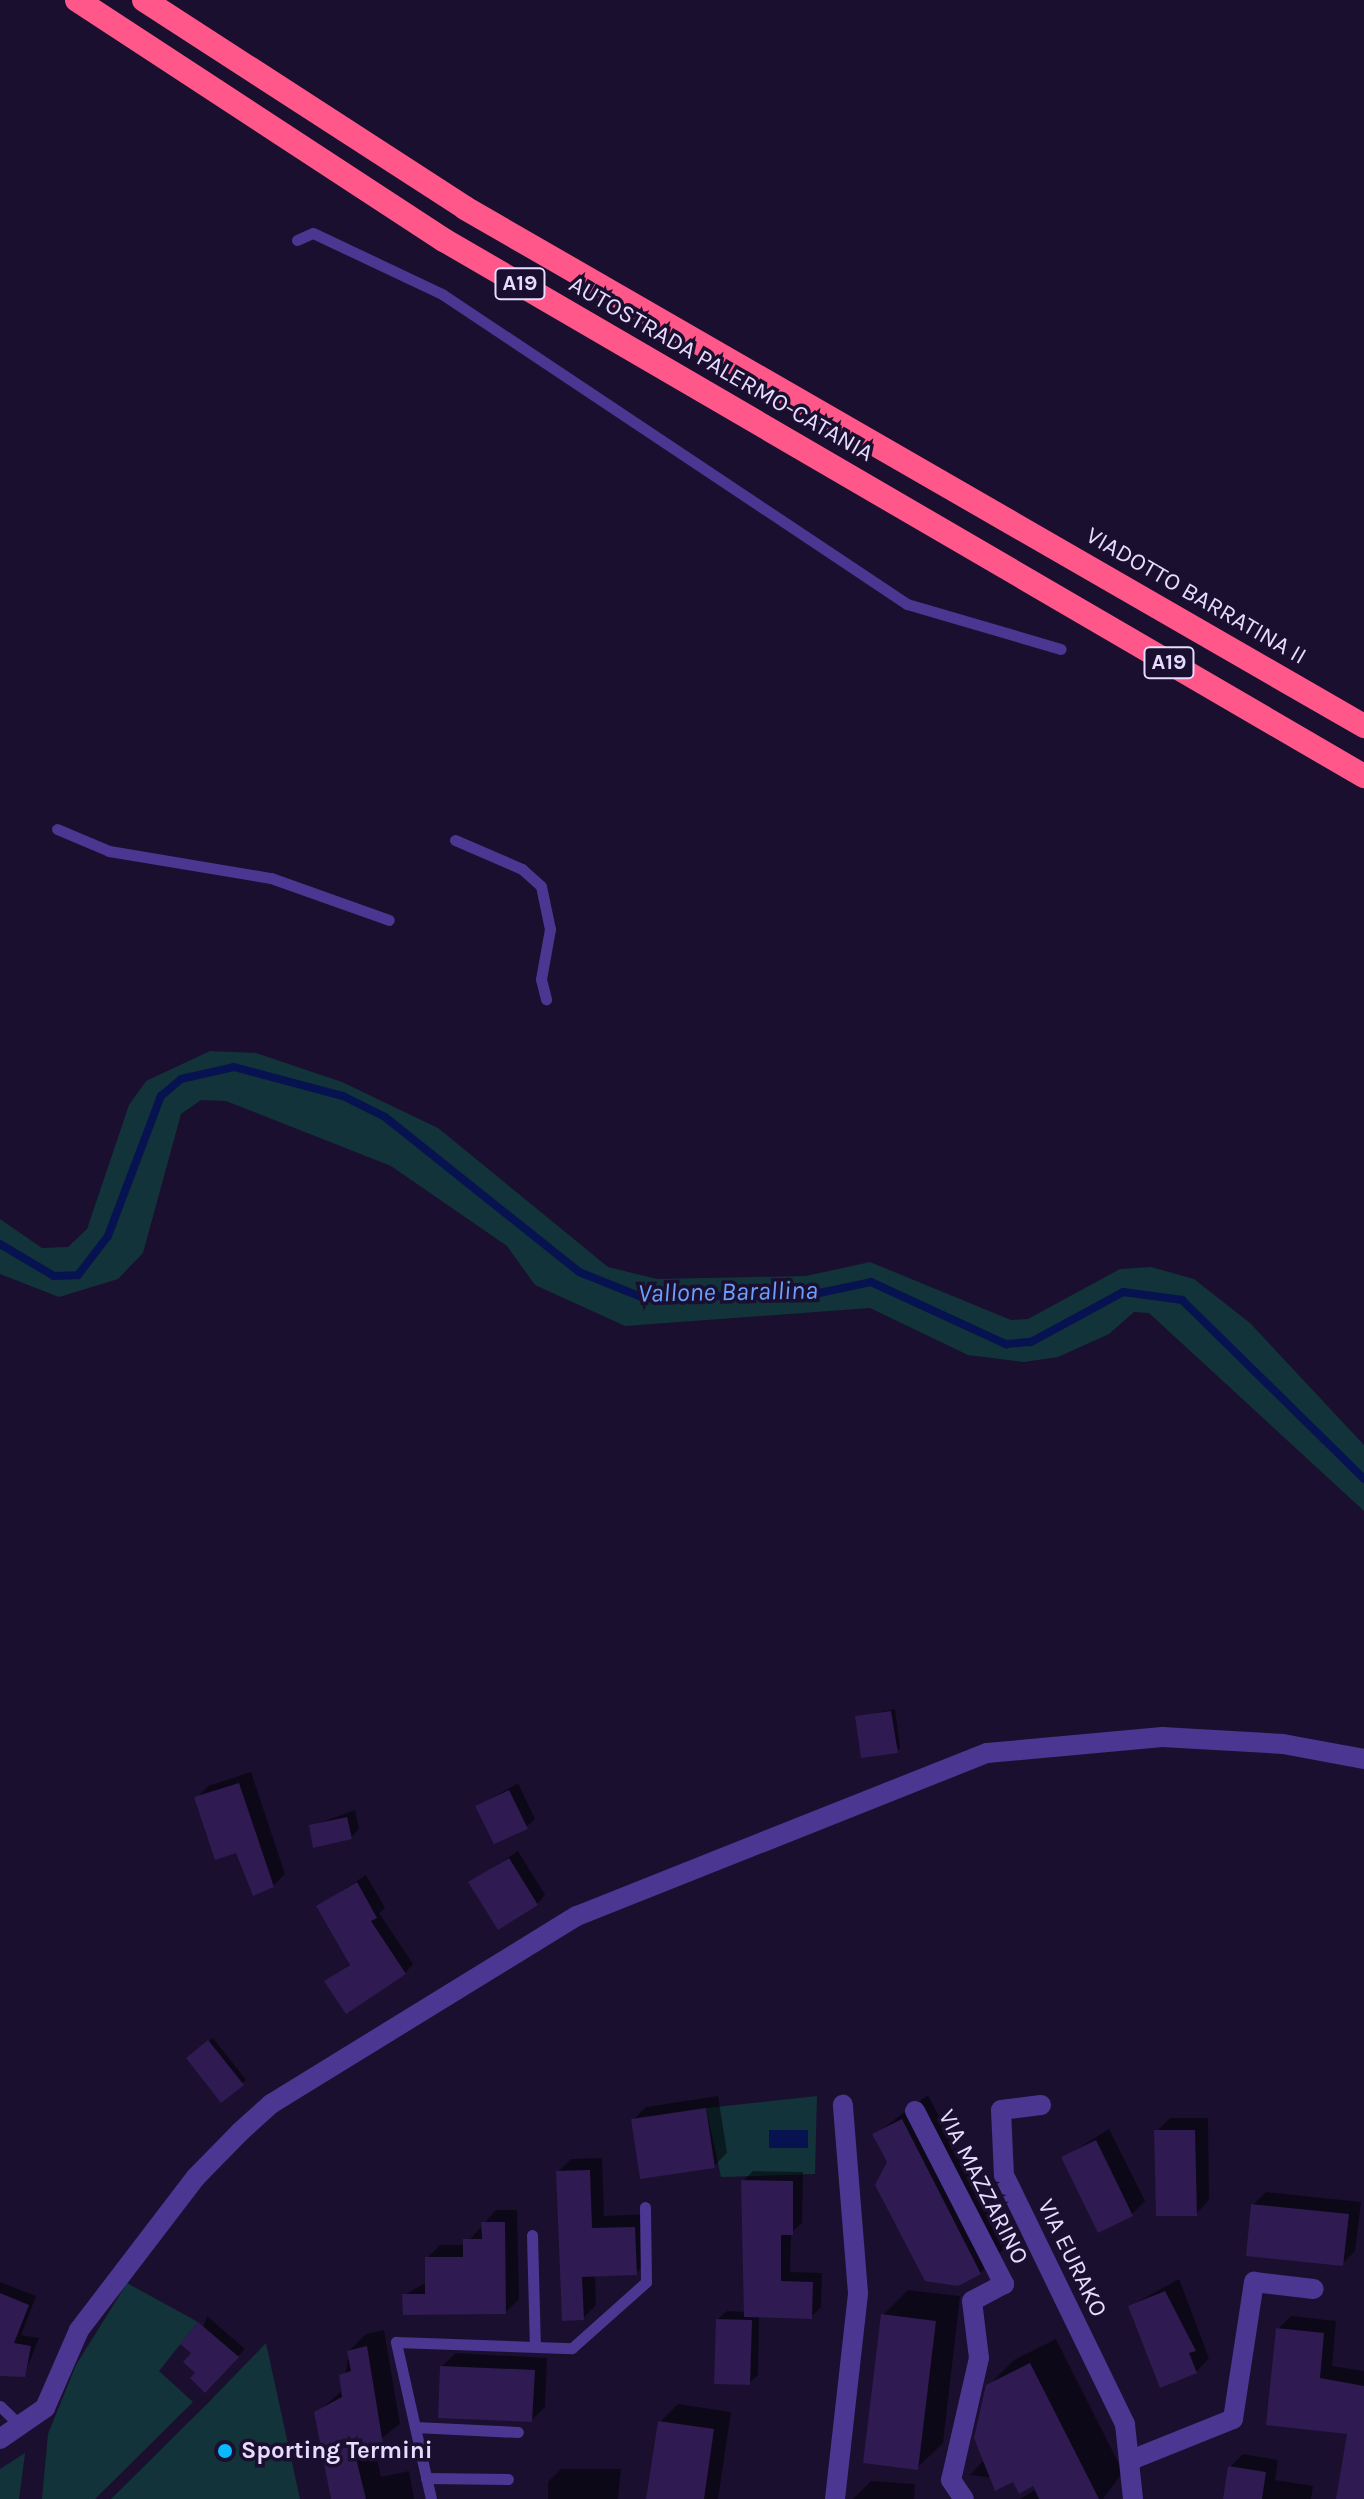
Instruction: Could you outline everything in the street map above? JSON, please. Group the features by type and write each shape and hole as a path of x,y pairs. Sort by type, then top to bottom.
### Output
{"highway":[{"name":"AUTOSTRADA PALERMO-CATANIA","path":"77,0 444,240 1364,776"},
{"name":"AUTOSTRADA PALERMO-CATANIA","path":"144,0 465,208 1000,515"},
{"name":"VIADOTTO BARRATINA II","path":"1000,515 1364,726"}],"street":[{"path":"0,2439 45,2408 79,2330 122,2269 240,2132 271,2104 577,1916 987,1753 1162,1737 1283,1744 1364,1759"},
{"path":"835,2499 858,2293 843,2105"},
{"name":"VIA EURAKO","path":"1041,2105 1001,2110 1004,2175 1125,2424 1133,2499"},
{"name":"VIA MAZZARINO","path":"915,2111 1004,2284 972,2301 979,2358 951,2480 964,2499"},
{"path":"1131,2460 1233,2419 1254,2282 1314,2289"}],"lane":[{"path":"297,240 313,233 442,294 907,604 1061,649"},
{"path":"57,829 109,851 271,878 389,920"},
{"path":"455,840 522,869 541,886 550,929 541,979 546,999"},
{"path":"431,2499 396,2342 572,2348 646,2282 645,2207"},
{"path":"532,2235 535,2346"},
{"path":"0,2406 20,2425"},
{"path":"415,2427 518,2432"},
{"path":"426,2478 508,2479"}],"green space":[{"path":"210,1051 256,1053 342,1082 438,1128 608,1267 657,1279 806,1276 870,1262 1011,1320 1028,1319 1120,1269 1151,1267 1194,1279 1250,1323 1364,1445 1364,1511 1149,1313 1134,1312 1109,1334 1058,1357 1024,1362 968,1355 870,1308 625,1326 535,1285 507,1246 391,1166 226,1101 201,1100 181,1114 143,1253 118,1279 59,1297 0,1274 0,1219 42,1248 68,1247 87,1229 129,1105 146,1081"},
{"path":"817,2096 815,2174 721,2177 706,2108"},
{"path":"127,2283 198,2322 159,2371 193,2402 95,2499 42,2499 48,2434 76,2365"},
{"name":"Sporting Termini","path":"266,2343 300,2499 111,2499 209,2402"},
{"path":"25,2453 19,2499 0,2499 0,2469"}],"shaded area":[{"path":"769,2130 808,2130 808,2148 769,2148"}],"building":[{"path":"891,1711 898,1753 861,1758 855,1716"},
{"path":"239,1783 274,1887 253,1896 236,1853 215,1860 194,1797"},
{"path":"509,1790 528,1829 494,1844 475,1806"},
{"path":"347,1817 352,1839 313,1848 309,1825"},
{"path":"509,1858 538,1905 498,1930 468,1882"},
{"path":"357,1882 377,1918 371,1921 406,1974 346,2014 324,1981 350,1965 316,1906"},
{"path":"208,2040 244,2085 221,2103 186,2058"},
{"path":"706,2108 715,2168 640,2179 631,2119"},
{"path":"902,2119 981,2274 958,2286 925,2281 875,2185 887,2162 872,2134"},
{"path":"1154,2130 1195,2130 1197,2216 1156,2216"},
{"path":"1096,2140 1133,2216 1098,2233 1061,2157"},
{"path":"590,2170 592,2228 635,2227 637,2275 582,2277 584,2320 562,2321 556,2171"},
{"path":"741,2180 793,2181 793,2235 781,2235 781,2281 813,2282 812,2319 744,2317"},
{"path":"1251,2204 1349,2214 1343,2266 1246,2256"},
{"path":"481,2222 505,2222 506,2314 403,2315 402,2294 425,2294 425,2257 463,2257 463,2239 482,2239"},
{"path":"1165,2291 1196,2351 1189,2353 1197,2373 1160,2388 1128,2306"},
{"path":"0,2293 29,2305 14,2343 31,2346 25,2377 0,2376"},
{"path":"881,2314 936,2321 918,2470 863,2463"},
{"path":"716,2319 752,2320 750,2385 714,2384"},
{"path":"198,2322 239,2357 205,2393 190,2378 195,2373 183,2362 191,2353 180,2344"},
{"path":"1276,2328 1324,2333 1320,2378 1364,2386 1364,2499 1336,2499 1347,2434 1266,2425"},
{"path":"367,2346 383,2444 354,2450 366,2499 331,2499 314,2412 342,2397 339,2375 351,2371 347,2351"},
{"path":"1030,2363 1099,2499 1039,2499 1033,2486 1019,2494 1013,2482 995,2491 974,2438 986,2385"},
{"path":"440,2366 535,2370 532,2422 438,2418"},
{"path":"658,2421 714,2429 704,2499 646,2499"},
{"path":"1228,2466 1266,2472 1262,2499 1223,2499"}],"waterway":[{"name":"Vallone Barallina","path":"0,1244 54,1276 78,1275 108,1236 161,1096 181,1079 234,1067 343,1096 385,1117 579,1272 644,1298 819,1293 871,1282 1006,1344 1031,1342 1123,1292 1182,1300 1364,1479"}],"place":[{"name":"Sporting Termini","path":"225,2451"}]}
